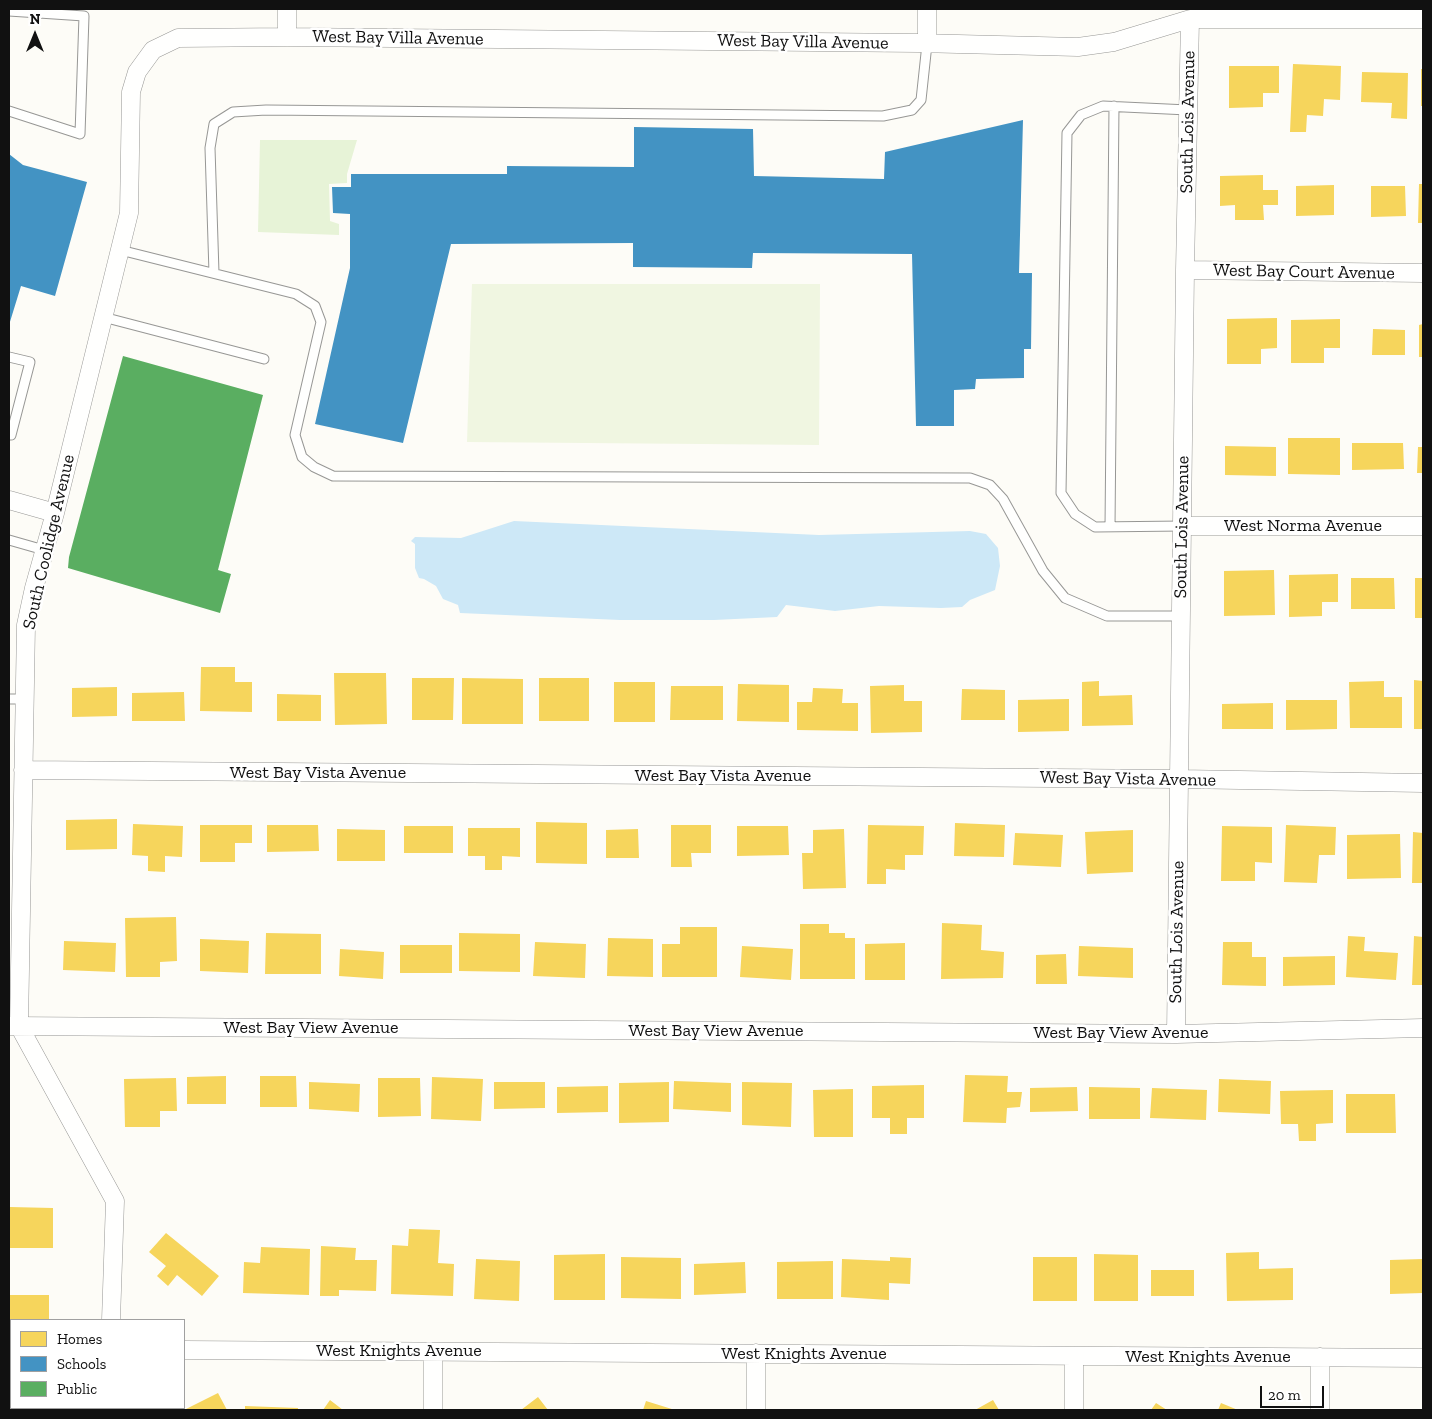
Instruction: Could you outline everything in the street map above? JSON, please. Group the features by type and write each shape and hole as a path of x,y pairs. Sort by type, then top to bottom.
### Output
{"street":[{"path":"287,9 287,37"},
{"path":"927,9 927,44"},
{"name":"West Bay Villa Avenue","path":"178,38 287,37 1078,47 1114,42 1190,19 1423,19"},
{"name":"South Lois Avenue","path":"1176,1034 1185,270 1190,19"},
{"name":"South Coolidge Avenue","path":"111,1319 115,1201 14,1026 23,770 17,699 26,625 129,213 131,92 137,72 153,50 178,38"},
{"name":"West Bay Court Avenue","path":"1185,270 1423,273"},
{"path":"9,500 55,513"},
{"name":"West Norma Avenue","path":"1183,526 1423,526"},
{"name":"West Bay Vista Avenue","path":"23,770 1179,779 1423,783"},
{"name":"West Bay View Avenue","path":"14,1026 1176,1034 1423,1028"},
{"name":"West Knights Avenue","path":"185,1350 1423,1358"},
{"path":"433,1352 433,1410"},
{"path":"756,1353 756,1410"},
{"path":"1074,1356 1074,1410"},
{"path":"1320,1357 1320,1410"}],"lane":[{"path":"9,11 84,16 80,134 9,111"},
{"path":"214,273 210,148 214,124 233,112 276,110 883,116 912,110 921,100 927,44"},
{"path":"1183,526 1094,528 1075,514 1061,493 1067,133 1081,115 1103,106 1188,110"},
{"path":"1110,527 1114,106"},
{"path":"120,250 296,294 316,306 322,322 295,435 302,456 314,467 333,476 970,478 990,485 1003,499 1043,571 1065,598 1107,616 1181,616"},
{"path":"103,317 264,359"},
{"path":"9,357 30,362 11,436 9,435"},
{"path":"9,540 44,550"}],"green space":[{"path":"260,140 357,140 347,174 347,183 329,184 330,221 339,224 339,235 258,232"},
{"path":"472,284 820,284 819,445 467,442"}],"water":[{"path":"514,521 819,535 970,531 986,534 998,548 1000,566 995,590 970,600 962,607 879,606 835,611 786,605 777,617 714,620 620,620 460,613 458,605 443,599 436,586 419,578 415,568 415,544 411,541 415,537 461,538"}],"building: Homes":[{"path":"1293,64 1341,66 1340,100 1324,99 1323,116 1307,115 1306,132 1290,132"},
{"path":"1229,66 1279,66 1279,93 1263,93 1263,107 1229,108"},
{"path":"1421,69 1423,69 1423,106 1421,106"},
{"path":"1362,72 1408,73 1407,119 1391,118 1392,103 1361,102"},
{"path":"1263,175 1263,190 1278,190 1278,205 1263,205 1264,220 1235,220 1235,205 1220,206 1220,176"},
{"path":"1419,184 1423,184 1423,223 1418,223"},
{"path":"1334,185 1334,215 1296,216 1296,186"},
{"path":"1371,186 1405,186 1406,216 1371,217"},
{"path":"1277,318 1277,348 1261,349 1261,364 1227,364 1227,319"},
{"path":"1340,319 1340,348 1324,348 1324,363 1291,363 1291,320"},
{"path":"1423,324 1423,357 1419,357 1419,325"},
{"path":"1373,329 1405,330 1405,355 1372,355"},
{"path":"1288,438 1340,438 1340,475 1288,474"},
{"path":"1352,443 1403,443 1404,469 1352,470"},
{"path":"1225,446 1276,447 1276,476 1225,475"},
{"path":"1418,447 1423,447 1423,473 1417,473"},
{"path":"1274,570 1275,615 1224,616 1224,571"},
{"path":"1338,574 1338,602 1322,602 1322,616 1289,617 1289,575"},
{"path":"1351,578 1394,578 1395,609 1351,609"},
{"path":"1415,578 1423,578 1423,618 1415,618"},
{"path":"201,667 235,667 235,682 252,682 252,712 200,711"},
{"path":"334,673 386,673 387,724 335,725"},
{"path":"412,678 454,678 453,720 412,720"},
{"path":"462,678 523,679 523,724 462,724"},
{"path":"539,678 589,678 589,721 539,721"},
{"path":"1414,680 1423,681 1423,729 1414,729"},
{"path":"1099,681 1099,696 1132,695 1133,725 1082,726 1082,682"},
{"path":"1384,681 1384,697 1402,697 1402,728 1350,728 1349,682"},
{"path":"614,682 655,682 655,722 614,722"},
{"path":"738,684 789,685 789,722 737,721"},
{"path":"904,685 904,701 922,701 922,732 871,733 870,686"},
{"path":"671,686 723,686 723,720 670,720"},
{"path":"117,687 117,716 72,717 72,688"},
{"path":"813,688 843,689 842,703 858,703 858,731 797,730 797,702 812,702"},
{"path":"962,689 1005,690 1005,720 961,720"},
{"path":"184,692 185,721 132,721 132,693"},
{"path":"277,694 321,695 321,721 277,721"},
{"path":"1069,699 1069,731 1018,732 1018,700"},
{"path":"1286,700 1337,700 1337,729 1286,730"},
{"path":"1273,703 1273,729 1222,729 1222,704"},
{"path":"117,819 117,849 66,850 66,820"},
{"path":"536,822 587,823 587,864 536,863"},
{"path":"955,823 1005,825 1004,857 954,856"},
{"path":"133,824 183,826 182,857 165,856 165,872 148,871 148,856 132,855"},
{"path":"200,825 252,825 252,843 235,843 235,862 200,862"},
{"path":"267,825 318,825 319,851 267,852"},
{"path":"671,825 711,825 711,853 691,853 692,867 671,867"},
{"path":"868,825 924,826 923,855 905,855 905,870 886,869 886,884 867,884"},
{"path":"1286,825 1336,827 1335,855 1319,855 1317,883 1284,882"},
{"path":"404,826 453,826 453,853 404,853"},
{"path":"737,826 788,826 789,855 737,856"},
{"path":"1222,826 1272,827 1272,863 1255,862 1255,881 1221,881"},
{"path":"468,828 520,828 520,857 502,856 502,870 485,870 485,856 468,856"},
{"path":"337,829 385,830 385,861 337,861"},
{"path":"638,829 639,858 606,858 606,830"},
{"path":"844,829 846,888 803,889 802,853 813,853 813,830"},
{"path":"1133,830 1133,872 1087,874 1085,832"},
{"path":"1413,832 1423,833 1423,883 1412,883"},
{"path":"1015,833 1063,835 1061,867 1013,865"},
{"path":"1400,834 1401,878 1347,879 1347,835"},
{"path":"176,917 177,961 160,962 160,977 126,977 125,918"},
{"path":"942,923 982,925 981,950 1004,952 1003,978 941,979"},
{"path":"800,924 829,924 829,933 845,933 845,938 855,938 855,979 800,979"},
{"path":"680,927 717,927 717,977 662,977 662,944 680,944"},
{"path":"266,933 321,934 321,974 265,974"},
{"path":"459,933 520,934 520,972 459,971"},
{"path":"1348,936 1365,937 1364,951 1398,953 1396,980 1346,977"},
{"path":"1414,936 1423,937 1423,985 1412,985"},
{"path":"608,938 653,939 653,977 607,976"},
{"path":"200,939 249,941 248,973 200,971"},
{"path":"64,941 116,943 115,972 63,970"},
{"path":"535,942 586,944 585,978 533,976"},
{"path":"1223,942 1252,942 1252,957 1266,957 1266,986 1222,985"},
{"path":"905,943 905,980 865,980 865,944"},
{"path":"400,945 452,945 452,973 400,973"},
{"path":"742,946 793,949 791,980 740,977"},
{"path":"1079,946 1133,948 1133,978 1078,976"},
{"path":"340,949 384,952 383,979 339,976"},
{"path":"1066,954 1067,984 1036,984 1036,955"},
{"path":"1335,956 1335,985 1283,986 1283,957"},
{"path":"965,1075 1008,1076 1007,1092 1022,1092 1020,1107 1007,1108 1006,1123 963,1122"},
{"path":"226,1076 226,1104 187,1104 187,1077"},
{"path":"260,1076 296,1076 297,1107 260,1107"},
{"path":"432,1077 483,1079 481,1121 431,1119"},
{"path":"176,1078 177,1111 160,1111 160,1127 125,1127 124,1079"},
{"path":"378,1078 420,1078 421,1116 378,1117"},
{"path":"1219,1079 1271,1081 1270,1114 1218,1112"},
{"path":"674,1081 731,1083 731,1112 673,1109"},
{"path":"309,1082 360,1084 359,1112 309,1109"},
{"path":"494,1082 545,1082 545,1108 494,1109"},
{"path":"669,1082 669,1122 619,1123 619,1083"},
{"path":"742,1082 792,1083 791,1127 742,1125"},
{"path":"924,1085 924,1118 907,1118 907,1134 890,1134 890,1118 872,1118 872,1086"},
{"path":"608,1086 608,1112 557,1113 557,1087"},
{"path":"1077,1087 1078,1111 1030,1112 1030,1088"},
{"path":"1089,1087 1140,1088 1140,1119 1089,1119"},
{"path":"1152,1088 1207,1090 1206,1120 1150,1118"},
{"path":"853,1089 853,1137 814,1137 813,1090"},
{"path":"1333,1090 1333,1123 1316,1124 1316,1141 1299,1141 1298,1124 1281,1124 1280,1091"},
{"path":"1346,1094 1395,1094 1396,1133 1346,1133"},
{"path":"10,1207 53,1208 53,1248 10,1248"},
{"path":"409,1229 440,1230 438,1263 454,1264 453,1296 391,1294 392,1245 408,1246"},
{"path":"166,1233 219,1276 202,1296 177,1275 168,1286 157,1276 166,1266 149,1252"},
{"path":"321,1246 356,1248 355,1260 377,1260 376,1291 339,1290 339,1296 320,1296"},
{"path":"261,1247 310,1249 309,1295 243,1293 244,1262 260,1263"},
{"path":"1259,1252 1259,1269 1293,1268 1293,1300 1227,1301 1226,1253"},
{"path":"605,1254 605,1300 554,1300 554,1255"},
{"path":"1094,1254 1138,1255 1138,1301 1094,1301"},
{"path":"621,1257 681,1258 681,1299 621,1298"},
{"path":"890,1257 911,1258 910,1284 889,1283 889,1300 841,1297 842,1259 890,1261"},
{"path":"1033,1257 1077,1257 1077,1301 1033,1301"},
{"path":"476,1259 520,1261 519,1301 474,1299"},
{"path":"1423,1259 1423,1293 1390,1294 1390,1260"},
{"path":"833,1261 833,1299 777,1299 777,1262"},
{"path":"745,1262 746,1293 694,1295 694,1264"},
{"path":"1151,1270 1194,1270 1194,1296 1151,1296"},
{"path":"9,1295 49,1295 49,1319 10,1319 9,1348"},
{"path":"218,1393 227,1410 184,1410"},
{"path":"538,1397 548,1410 521,1410"},
{"path":"330,1400 343,1410 323,1410"},
{"path":"993,1400 999,1410 975,1410"},
{"path":"646,1401 675,1410 643,1410"},
{"path":"1156,1403 1167,1410 1151,1410"},
{"path":"1221,1403 1238,1410 1218,1410"},
{"path":"245,1406 298,1408 298,1410 245,1410"},
{"path":"15,1409 55,1409 55,1410"}],"building: Schools":[{"path":"1023,120 1019,273 1032,273 1031,349 1024,349 1024,378 976,379 975,389 954,390 954,426 916,426 912,254 753,253 752,268 633,267 633,243 451,244 403,443 315,424 350,268 350,214 333,213 332,187 351,187 351,174 507,174 507,166 634,167 634,127 753,129 754,176 884,179 885,152"},
{"path":"9,154 23,165 87,182 55,296 21,286 9,325"}],"building: Public":[{"path":"123,356 263,395 218,570 231,574 220,613 68,568 69,557"}]}
